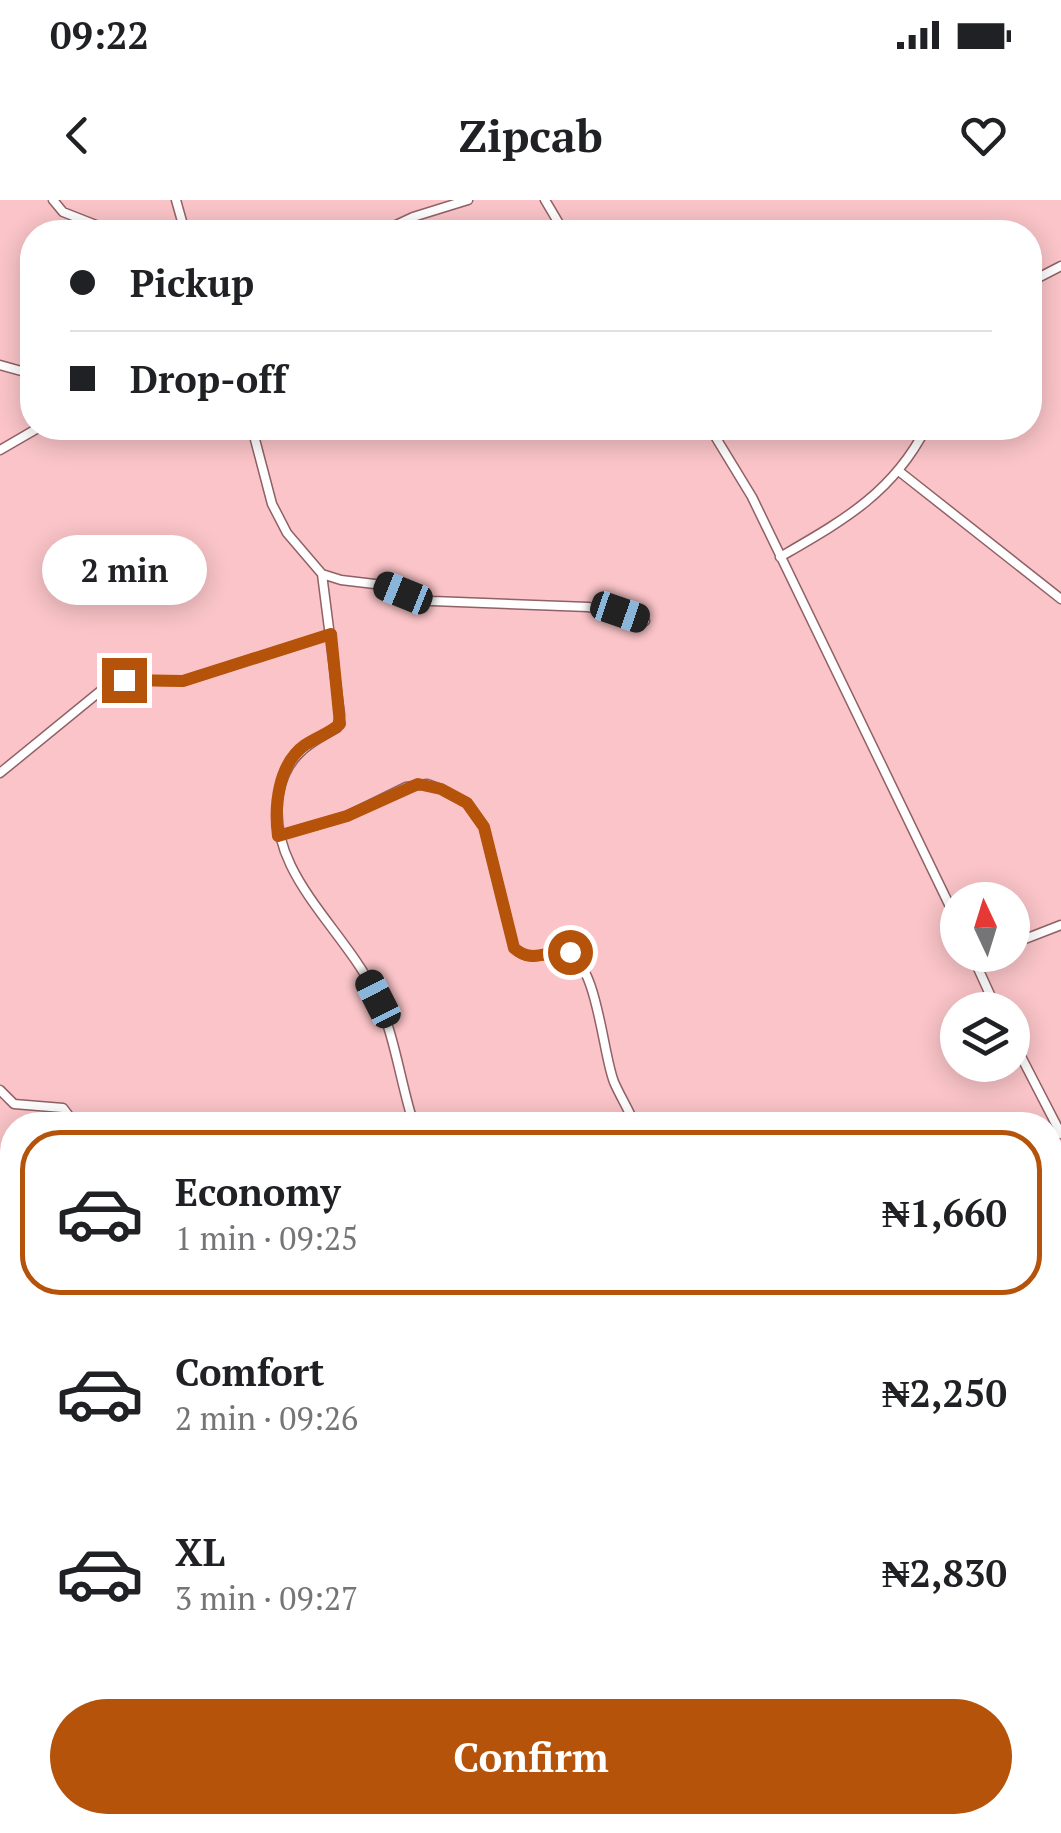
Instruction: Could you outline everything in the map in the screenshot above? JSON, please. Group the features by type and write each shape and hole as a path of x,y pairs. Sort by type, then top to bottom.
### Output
{"street":[{"path":"53,200 62,212 83,220"},
{"path":"408,220 468,200"},
{"path":"255,440 272,504 287,534 322,574 383,585 432,601 509,607 588,607 645,620"},
{"path":"718,440 744,482 940,887"},
{"path":"780,558 850,517 900,472 919,440"},
{"path":"900,472 1061,599"},
{"path":"322,574 340,724 300,748 289,764 275,815 278,836 295,876 378,999 410,1112"},
{"path":"0,773 109,684 124,680 163,683 193,679 331,634"},
{"path":"278,836 347,816 418,784 441,789 467,803 484,827 514,948 534,958 564,951 580,961 604,1034 614,1084 628,1112"},
{"path":"1030,937 1061,925"},
{"path":"1030,1073 1051,1112"},
{"path":"0,1090 14,1104 62,1108 65,1112"}],"route":[{"path":"124,680 183,681 331,634 340,724 300,748 289,764 280,785 275,815 278,836 347,816 406,787 427,784 441,789 467,803 484,827 514,948 534,958 557,951 570,952"}]}
